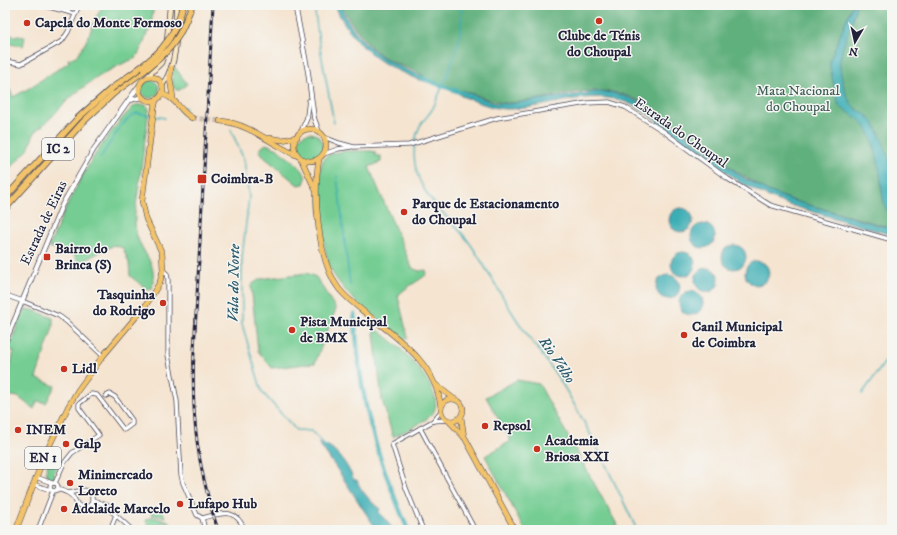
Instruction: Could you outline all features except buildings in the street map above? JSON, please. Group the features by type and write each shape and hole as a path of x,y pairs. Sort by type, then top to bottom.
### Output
{"highway":[{"name":"IC 2","path":"5,198 78,118 113,91 164,47 178,25 183,5"},
{"name":"IC 2","path":"5,209 83,122 113,91 160,59 168,51 181,32 186,20 189,5"},
{"path":"186,20 192,5"}],"main road":[{"path":"170,5 164,57 161,64 141,80 138,87 142,97 150,101 156,100 162,94 163,85 171,68"},
{"path":"173,96 170,79 176,42 176,5"},
{"path":"147,76 155,76 158,78 186,114 192,118"},
{"path":"162,94 173,96"},
{"name":"EN 1","path":"16,530 51,441 68,406 102,356 146,305 160,282 163,270 162,253 146,219 142,201 156,100"},
{"path":"150,101 154,110"},
{"path":"220,121 238,125 264,137 300,158 308,161 319,159 324,154 326,146 324,137 319,132 308,130 301,132 297,137 294,147 300,158 316,191"},
{"path":"264,137 282,140 297,137"},
{"path":"319,159 316,191 322,246 328,269 339,289 356,306 412,350 420,360 435,384 440,397 443,417 465,438 515,530"},
{"path":"435,384 458,401 462,406 463,413 461,417 465,438"},
{"path":"441,409 442,405 447,400 454,399"},
{"path":"448,421 456,421 461,417"}],"street":[{"path":"41,5 76,14"},
{"path":"5,61 21,64 62,41 68,32 79,5"},
{"path":"295,5 308,72 310,97 314,118 319,132"},
{"name":"Estrada de Eiras","path":"5,343 62,205 94,149 138,87"},
{"path":"130,100 142,97"},
{"path":"301,132 306,118 310,97"},
{"name":"Estrada do Choupal","path":"324,154 338,149 354,147 409,145 497,118 587,103 609,102 625,107 638,115 663,131 728,179 770,205 892,240"},
{"name":"Estrada do Choupal","path":"324,137 338,143 354,147"},
{"path":"163,270 167,274 168,355 177,402 181,475 197,515 202,518 205,530"},
{"path":"5,294 59,316 102,356"},
{"path":"38,530 51,490 50,486 54,483 64,463 72,453 99,435 79,408 80,402 91,394 98,395 124,430 132,424 132,420 115,397 110,394 106,396"},
{"path":"423,530 406,488 392,444 433,421 441,409"},
{"path":"433,421 448,421"},
{"path":"420,428 475,530"},
{"path":"36,477 54,483 58,486 57,489"},
{"path":"33,484 51,490 57,489 68,493 75,499 79,506 84,508 91,504 93,500 92,494 87,491 82,490 68,493"},
{"path":"93,500 109,506 110,510 131,530"},
{"path":"91,504 110,510"},
{"path":"202,518 226,512 234,515 241,521 245,530"},
{"path":"112,530 112,525 116,515"}],"green space":[{"path":"103,5 154,5 150,32 147,32 144,43 136,58 117,66 74,95 48,121 35,131 28,150 5,173 5,79 13,97 69,62 68,59 74,57 81,51"},
{"name":"Mata Nacional do Choupal","path":"341,5 892,5 892,228 795,201 768,191 737,172 648,106 634,98 606,91 592,91 506,103 490,100 465,91 460,91 427,79 378,53 357,31"},
{"path":"11,35 25,37 23,46 9,44"},
{"path":"174,66 187,84 180,90 176,90 173,85 172,79"},
{"path":"150,80 156,83 159,89 156,95 150,98 144,95 141,89 144,83"},
{"path":"135,105 146,105 149,109 135,214 137,236 152,267 152,289 148,290 130,276 129,263 123,248 114,245 79,263 72,252 67,253 49,247 75,190 85,172 108,136"},
{"path":"310,133 319,137 323,146 319,155 310,159 301,155 297,146 301,137"},
{"path":"266,144 278,149 297,164 304,173 304,184 298,185 264,157 261,152 259,152"},
{"path":"346,151 372,151 375,152 376,156 381,156 381,162 369,167 412,268 419,271 426,270 427,274 398,296 408,338 404,339 357,303 333,273 327,258 320,212 319,180 321,167 324,159 328,155"},
{"name":"Pista Municipal de BMX","path":"307,273 316,277 336,309 315,363 272,368 258,351 251,285 260,279"},
{"path":"26,309 33,310 53,318 53,327 36,378 55,386 46,403 37,401 34,409 18,397 5,395 5,378 8,378 14,351 8,350 21,316"},
{"path":"377,330 407,355 417,367 427,380 433,392 436,404 433,413 425,420 393,437 382,400 374,334 374,331"},
{"name":"Academia Briosa XXI","path":"517,380 539,384 620,530 525,530 485,456 511,441 486,397"},
{"path":"57,464 54,478 48,478 46,472 47,465"},
{"path":"161,508 165,517 152,515 149,510"},
{"path":"152,517 169,521 171,523 169,524 163,522 160,524 159,528 161,530 150,528 146,521"}],"water":[{"path":"335,5 340,5 355,31 374,51 397,65 425,77 427,79 426,81 416,79 394,69 372,55 354,37 340,17"},
{"path":"853,5 856,5 853,19 841,54 841,72 848,98 854,107 867,115 876,126 891,165 892,217 888,213 884,202 875,148 862,122 839,106 830,68 830,60"},
{"path":"460,91 495,103 508,104 595,92 622,95 647,107 744,178 768,191 791,200 892,229 892,235 786,204 762,194 741,183 642,110 625,102 609,98 592,97 525,108 502,109 461,96 459,94"},
{"path":"681,208 690,211 693,220 690,229 681,232 672,229 669,220 672,211"},
{"path":"703,224 712,227 715,236 712,245 703,248 694,245 691,236 694,227"},
{"path":"734,245 743,248 746,257 743,266 734,269 725,266 722,257 725,248"},
{"path":"683,252 691,256 695,264 691,272 683,276 675,272 671,264 675,256"},
{"path":"757,261 766,264 769,273 766,282 757,285 748,282 745,273 748,264"},
{"path":"707,268 715,272 719,280 715,288 707,292 699,288 695,280 699,272"},
{"path":"668,275 676,279 680,287 676,295 668,299 660,295 656,287 660,279"},
{"path":"691,291 699,295 703,303 699,311 691,315 683,311 679,303 683,295"},
{"path":"318,442 329,446 341,457 354,480 357,480 363,492 380,509 379,512 394,530 377,530"}],"waterway":[{"path":"314,5 319,42 334,123"},
{"name":"Rio Velho","path":"461,5 462,15 460,34 453,60 434,106 420,126 417,134 414,154 418,177 430,199 471,245 517,320 561,382 591,436 637,530"},
{"path":"421,78 465,94"},
{"path":"100,158 117,132 132,115 137,113 165,118"},
{"name":"Vala do Norte","path":"231,130 244,160 249,197 242,258 242,324 262,392 296,430 311,431 325,445"},
{"path":"337,176 350,285"},
{"path":"354,314 361,381 366,408 388,479 408,530"},
{"path":"862,394 892,352"}],"tunnel":[{"path":"192,118 220,121"}],"railway":[{"path":"213,5 193,374 195,420 200,463 218,530"}],"place":[{"name":"Clube de Ténis do Choupal","path":"599,21"},
{"name":"Capela do Monte Formoso","path":"27,23"},
{"name":"Coimbra-B","path":"202,179"},
{"name":"Parque de Estacionamento do Choupal","path":"404,212"},
{"name":"Bairro do Brinca (S)","path":"47,257"},
{"name":"Tasquinha do Rodrigo","path":"163,303"},
{"name":"Pista Municipal de BMX","path":"292,330"},
{"name":"Canil Municipal de Coimbra","path":"684,335"},
{"name":"Lidl","path":"64,369"},
{"name":"Repsol","path":"485,426"},
{"name":"INEM","path":"18,430"},
{"name":"Galp","path":"66,444"},
{"name":"Academia Briosa XXI","path":"537,449"},
{"name":"Minimercado Loreto","path":"70,483"},
{"name":"Lufapo Hub","path":"180,504"},
{"name":"Adelaide Marcelo","path":"64,509"}]}
